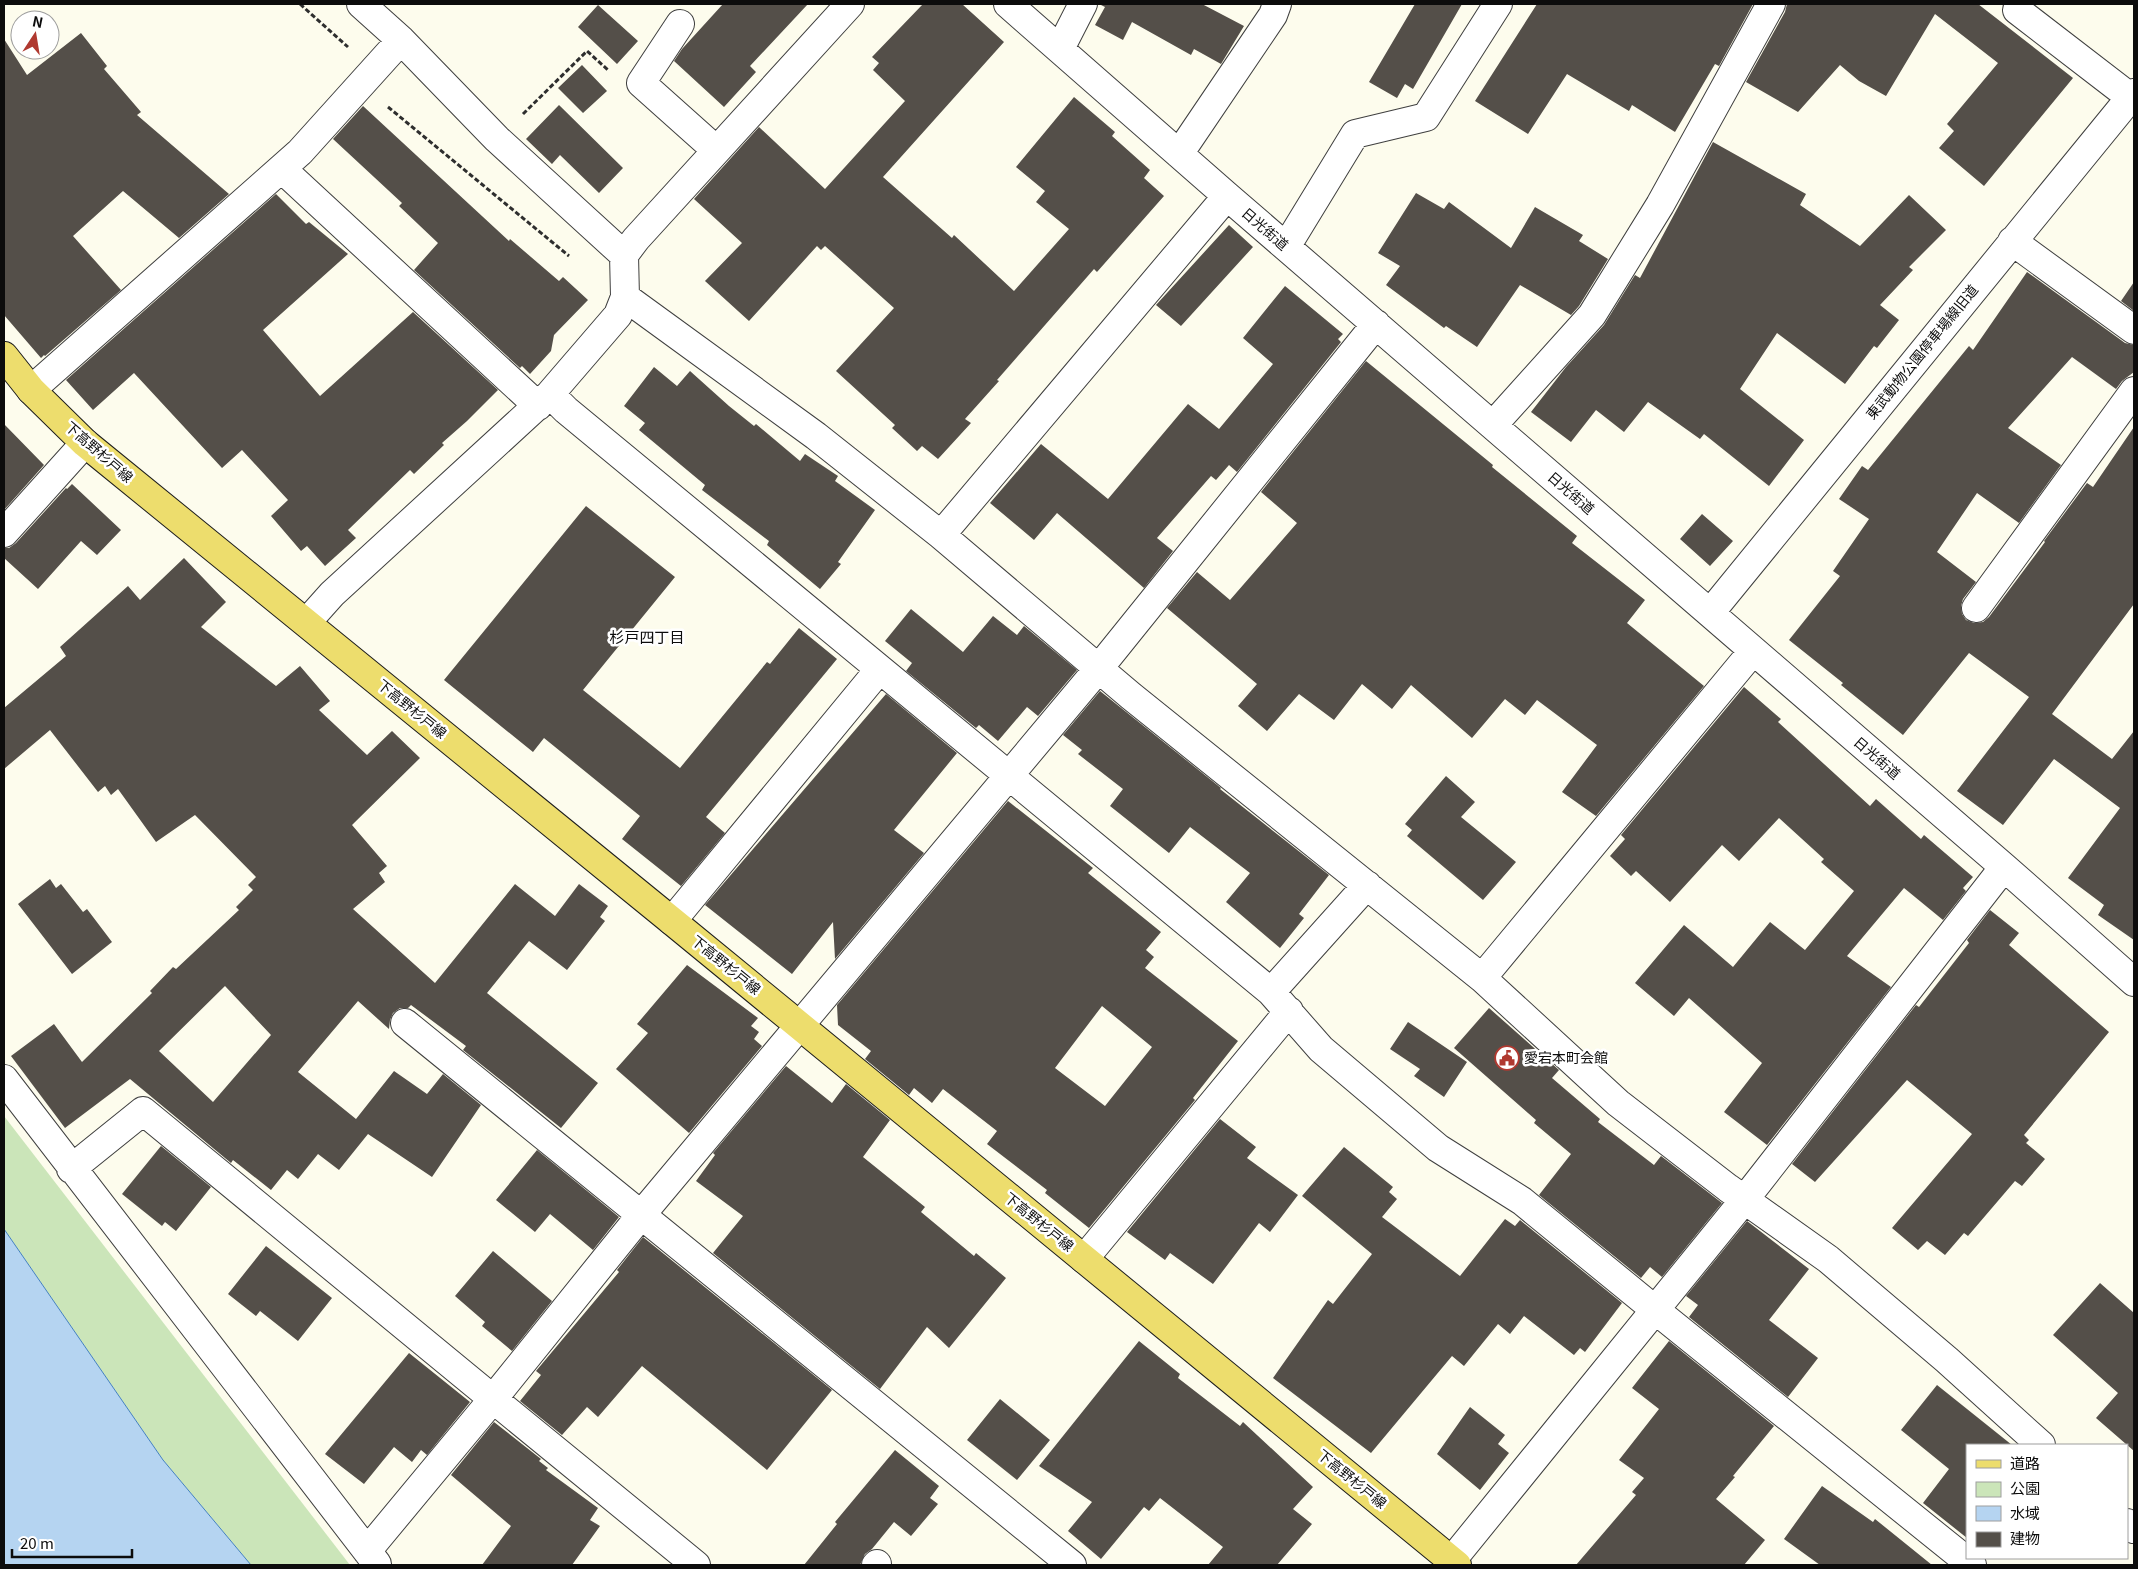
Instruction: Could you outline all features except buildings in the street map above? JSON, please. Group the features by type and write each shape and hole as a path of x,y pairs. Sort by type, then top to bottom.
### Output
{"main road":[{"name":"下高野杉戸線","path":"4,356 31,390 84,443 307,622 672,921 1452,1564"}],"street":[{"path":"361,4 400,40 497,140 624,255"},
{"path":"307,622 332,594 544,400 618,315 625,296 624,255 636,239 850,4"},
{"name":"日光街道","path":"1008,4 1227,196 2004,867 2134,982"},
{"path":"1060,49 1083,4"},
{"path":"1179,154 1273,15 1277,4"},
{"path":"1286,247 1355,134 1426,117 1498,4"},
{"path":"1493,425 1592,315 1660,206 1771,4"},
{"path":"2017,10 2132,95"},
{"path":"680,24 641,83 716,150"},
{"path":"31,390 300,152 400,40"},
{"name":"東武動物公園停車場線旧道","path":"1710,613 2132,95"},
{"path":"282,169 544,400 566,410 879,670 1010,776 1280,1002 1322,1049 1438,1148 1522,1200 1654,1309 1972,1565"},
{"path":"941,535 1227,196"},
{"path":"2012,241 2134,330"},
{"path":"625,296 816,436 941,535 1131,696 1482,978 1618,1103 1828,1259 1947,1360 2040,1444"},
{"path":"4,1079 71,1169 372,1558 493,1398 641,1215 1100,668 1376,324"},
{"path":"1976,608 2134,391"},
{"path":"4,533 84,443"},
{"path":"1482,978 1754,651"},
{"path":"672,921 879,670"},
{"path":"1452,1564 1654,1309 1745,1199 2004,867"},
{"path":"1084,1259 1367,885"},
{"path":"405,1023 1072,1565"},
{"path":"71,1169 143,1111 696,1565"}],"path":[{"path":"300,4 351,50"},
{"path":"479,120 520,117 587,51 622,82 641,83"},
{"path":"386,105 576,262"}],"green space":[{"path":"4,1116 350,1565 251,1565 163,1460 4,1229"}],"water":[{"path":"4,1229 163,1460 251,1565 4,1565"}],"place":[{"name":"愛宕本町会館","path":"1507,1058"}],"district":[{"name":"杉戸四丁目","path":"647,638"}]}
